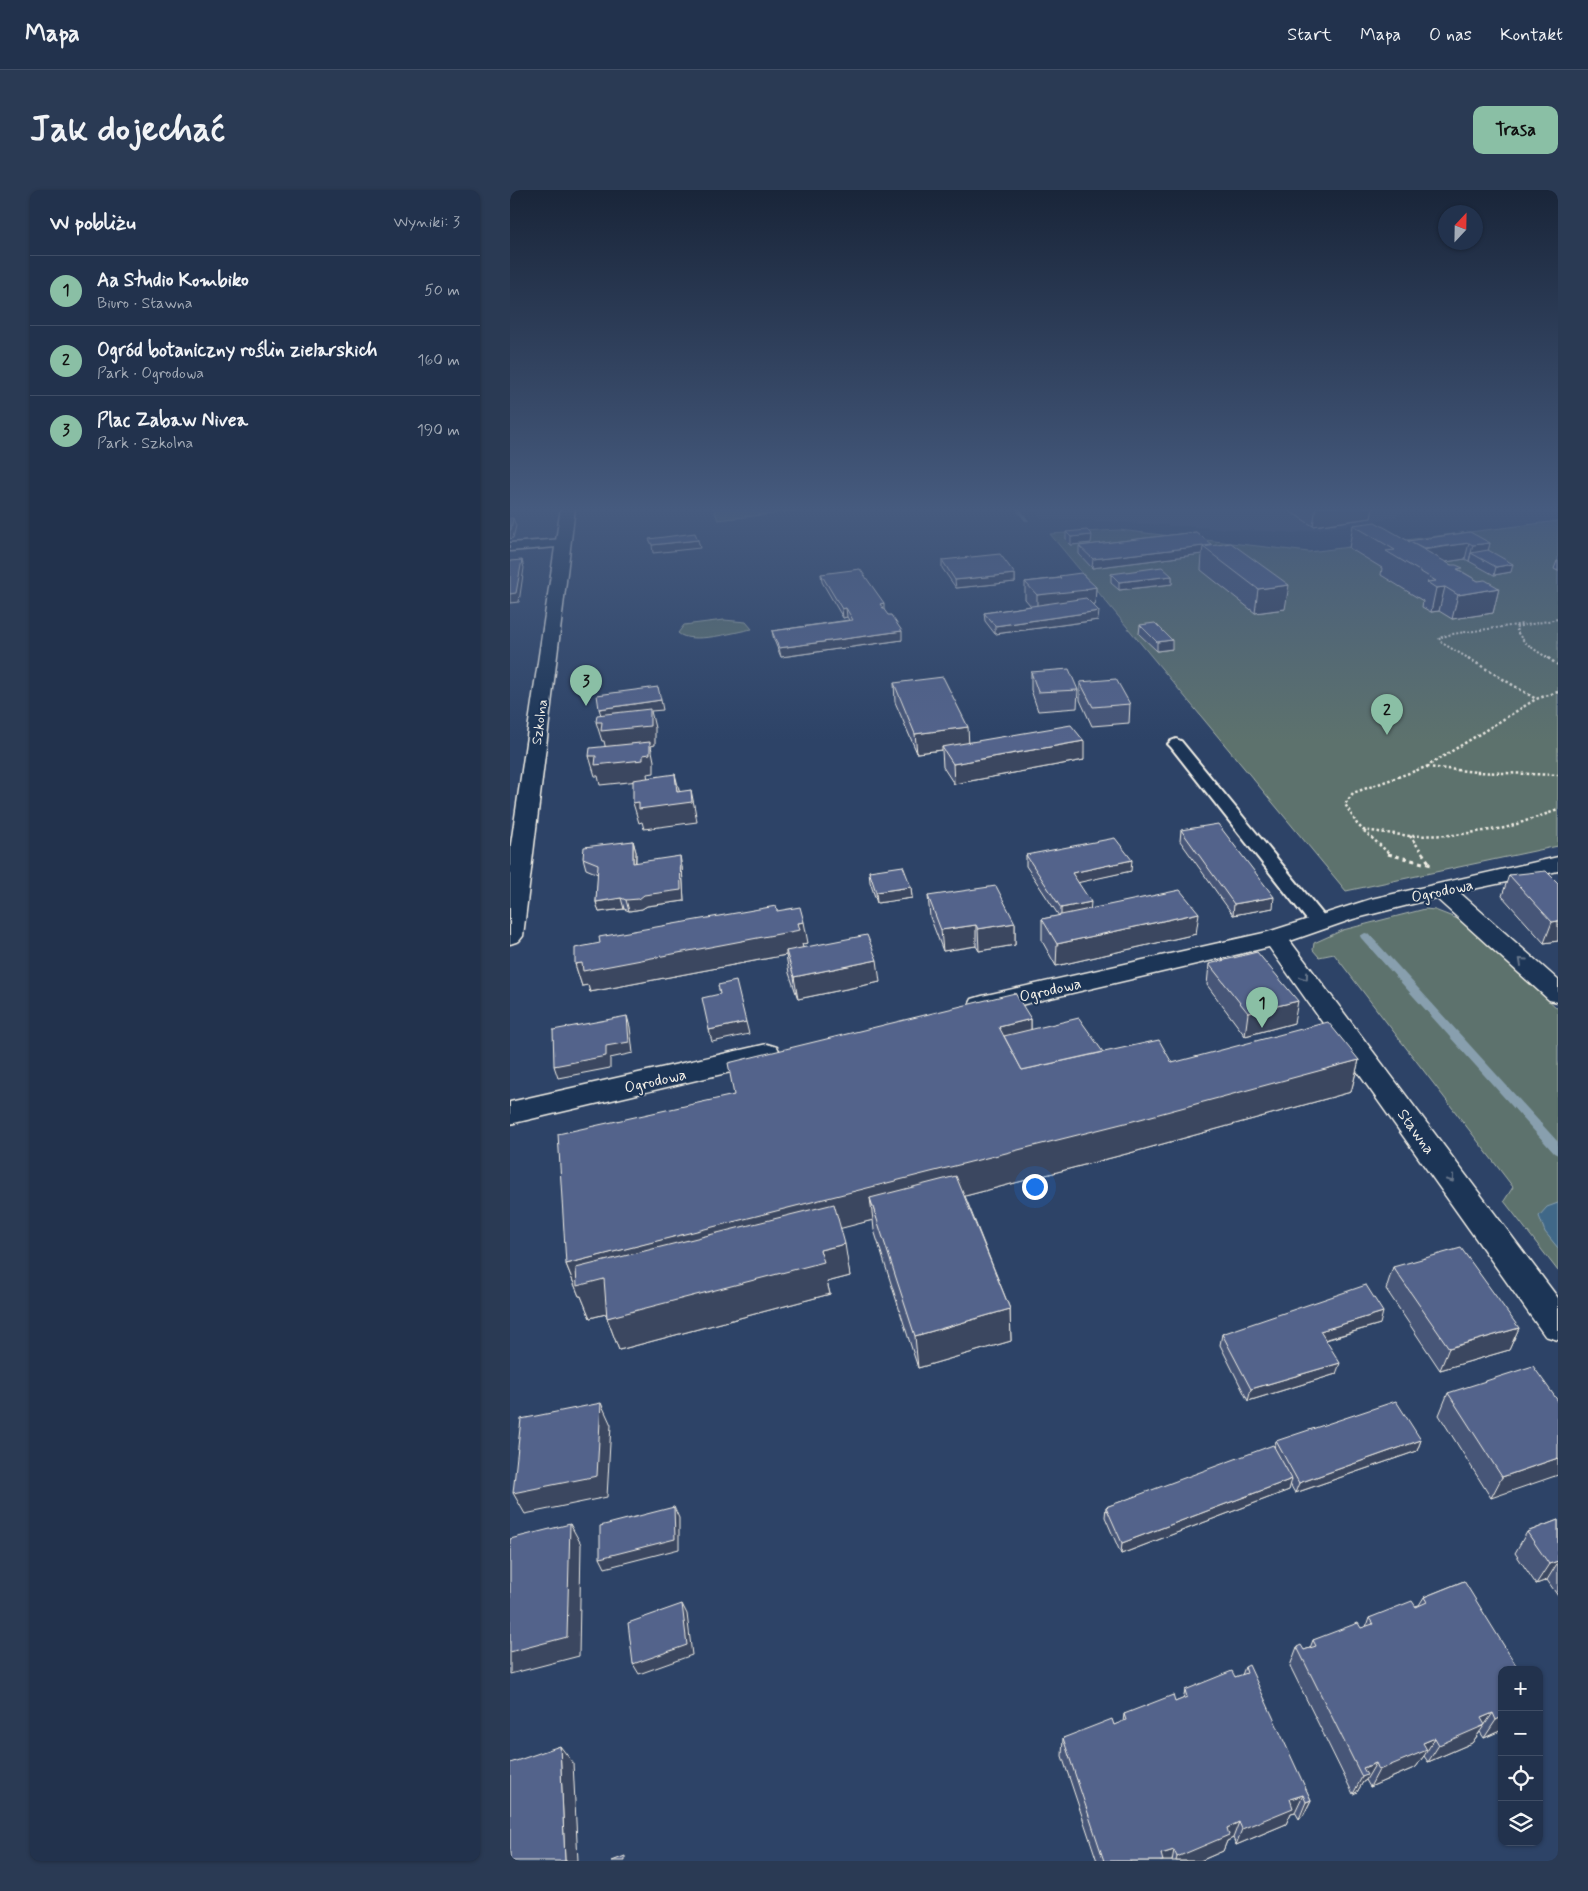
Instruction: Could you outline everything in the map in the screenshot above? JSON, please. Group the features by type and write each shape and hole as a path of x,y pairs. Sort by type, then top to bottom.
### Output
{"street":[{"name":"Szkolna","path":"510,936 557,585"},
{"name":"Ogrodowa","path":"956,1011 1275,938 1318,921 1375,904 1558,864"},
{"path":"1442,890 1558,994"},
{"name":"Stawna","path":"1275,938 1558,1325"},
{"name":"Ogrodowa","path":"510,1113 791,1049"}],"lane":[{"path":"1176,744 1318,921"}],"path":[{"path":"1536,700 1442,642 1439,638 1452,634 1558,619"},
{"path":"1524,624 1516,627 1516,634 1535,650 1558,665"},
{"path":"1410,836 1431,865 1389,855 1357,824 1345,804 1353,793 1426,767 1536,700 1558,692"},
{"path":"1426,767 1476,772 1558,776"},
{"path":"1363,830 1410,836 1455,835 1505,828 1558,810"}],"green space":[{"path":"1092,585 1558,585 1558,846 1346,891"},
{"path":"724,620 746,622 752,629 703,638 693,638 678,633 684,625"},
{"path":"1425,909 1435,910 1463,921 1558,1009 1558,1271 1504,1201 1513,1187 1334,954 1319,957 1313,950 1314,943 1343,930"}],"shaded area":[{"path":"1558,1203 1558,1248 1545,1232 1539,1216 1547,1207"}],"building":[{"path":"510,585 517,585 516,593 510,594"},
{"path":"828,585 871,585 884,603 880,604 888,615 891,615 902,631 779,648 772,631 853,620 846,608 842,609"},
{"path":"1028,585 1094,585 1096,587 1085,589 1087,590 1037,595"},
{"path":"1253,585 1289,585 1258,589"},
{"path":"1431,585 1494,585 1499,588 1458,595 1445,587 1436,588"},
{"path":"1086,598 1099,611 995,626 984,613"},
{"path":"1155,623 1172,640 1157,642 1140,625"},
{"path":"1069,669 1078,690 1038,692 1031,672"},
{"path":"943,677 968,727 915,734 894,683"},
{"path":"1116,679 1130,704 1093,707 1080,682"},
{"path":"658,687 661,700 599,709 597,695"},
{"path":"650,709 650,726 601,731 602,722 596,722 597,715"},
{"path":"1071,725 1084,741 953,764 942,747"},
{"path":"650,742 650,754 643,755 643,760 595,765 596,756 589,756 590,748"},
{"path":"675,774 677,792 691,790 692,802 639,809 639,802 633,803 633,780"},
{"path":"1218,824 1274,897 1234,904 1181,830"},
{"path":"1115,838 1132,860 1072,873 1091,902 1061,908 1026,855"},
{"path":"633,841 633,863 680,856 681,890 644,895 639,899 626,900 621,898 596,902 598,864 583,858 584,847"},
{"path":"903,866 911,887 876,892 869,871"},
{"path":"1546,871 1558,883 1558,921 1552,922 1509,875"},
{"path":"996,886 1015,923 978,929 976,925 941,930 928,896"},
{"path":"1180,890 1199,913 1057,944 1042,919"},
{"path":"776,906 777,911 800,907 804,922 798,923 800,930 583,971 582,963 575,964 575,948 600,943 599,937"},
{"path":"867,935 877,960 794,977 786,951"},
{"path":"1257,952 1298,1001 1248,1013 1209,964"},
{"path":"736,981 746,1022 709,1030 702,998 720,994 718,985"},
{"path":"1015,993 1031,1019 999,1027 1022,1070 1159,1040 1172,1063 1328,1022 1359,1060 1133,1121 566,1264 558,1134 734,1095 728,1063"},
{"path":"627,1016 629,1042 606,1046 606,1056 554,1066 553,1030"},
{"path":"1079,1018 1103,1052 1022,1070 1004,1036"},
{"path":"956,1176 1010,1309 915,1336 870,1198"},
{"path":"834,1204 845,1244 820,1250 824,1262 607,1318 604,1279 577,1286 576,1268"},
{"path":"1461,1248 1519,1328 1449,1348 1393,1267"},
{"path":"1366,1285 1383,1312 1320,1331 1340,1363 1251,1389 1222,1334"},
{"path":"1533,1366 1558,1401 1558,1458 1502,1477 1448,1393"},
{"path":"1396,1401 1421,1440 1299,1483 1276,1441"},
{"path":"601,1403 597,1476 513,1493 521,1419"},
{"path":"1273,1445 1292,1479 1122,1543 1106,1507"},
{"path":"674,1507 675,1539 600,1558 600,1526"},
{"path":"1558,1520 1558,1561 1549,1564 1527,1532"},
{"path":"570,1524 567,1637 510,1652 510,1539"},
{"path":"1464,1581 1517,1666 1498,1666 1498,1719 1496,1720 1493,1713 1481,1718 1485,1725 1439,1745 1435,1738 1423,1743 1427,1750 1379,1770 1376,1763 1363,1768 1367,1775 1362,1777 1297,1647 1301,1645 1304,1650 1316,1646 1313,1640 1358,1623 1361,1628 1373,1624 1369,1618 1412,1601 1416,1607 1427,1602 1424,1597"},
{"path":"682,1604 687,1645 633,1664 628,1623"},
{"path":"1249,1665 1311,1800 1306,1802 1303,1795 1290,1799 1293,1808 1242,1829 1239,1822 1227,1828 1229,1835 1177,1857 1174,1850 1161,1854 1163,1861 1104,1861 1063,1738 1112,1719 1114,1725 1126,1720 1124,1714 1173,1695 1175,1702 1187,1697 1185,1690 1232,1671 1235,1677 1247,1673 1245,1667"},
{"path":"560,1746 565,1861 510,1861 510,1763"},
{"path":"625,1856 625,1861 612,1861"}],"waterway":[{"path":"1365,936 1558,1150"}],"place":[{"name":"Plac Zabaw Nivea","path":"586,706"},
{"name":"Ogród botaniczny roślin zielarskich","path":"1387,735"},
{"name":"Aa Studio Kombiko","path":"1262,1028"}]}
